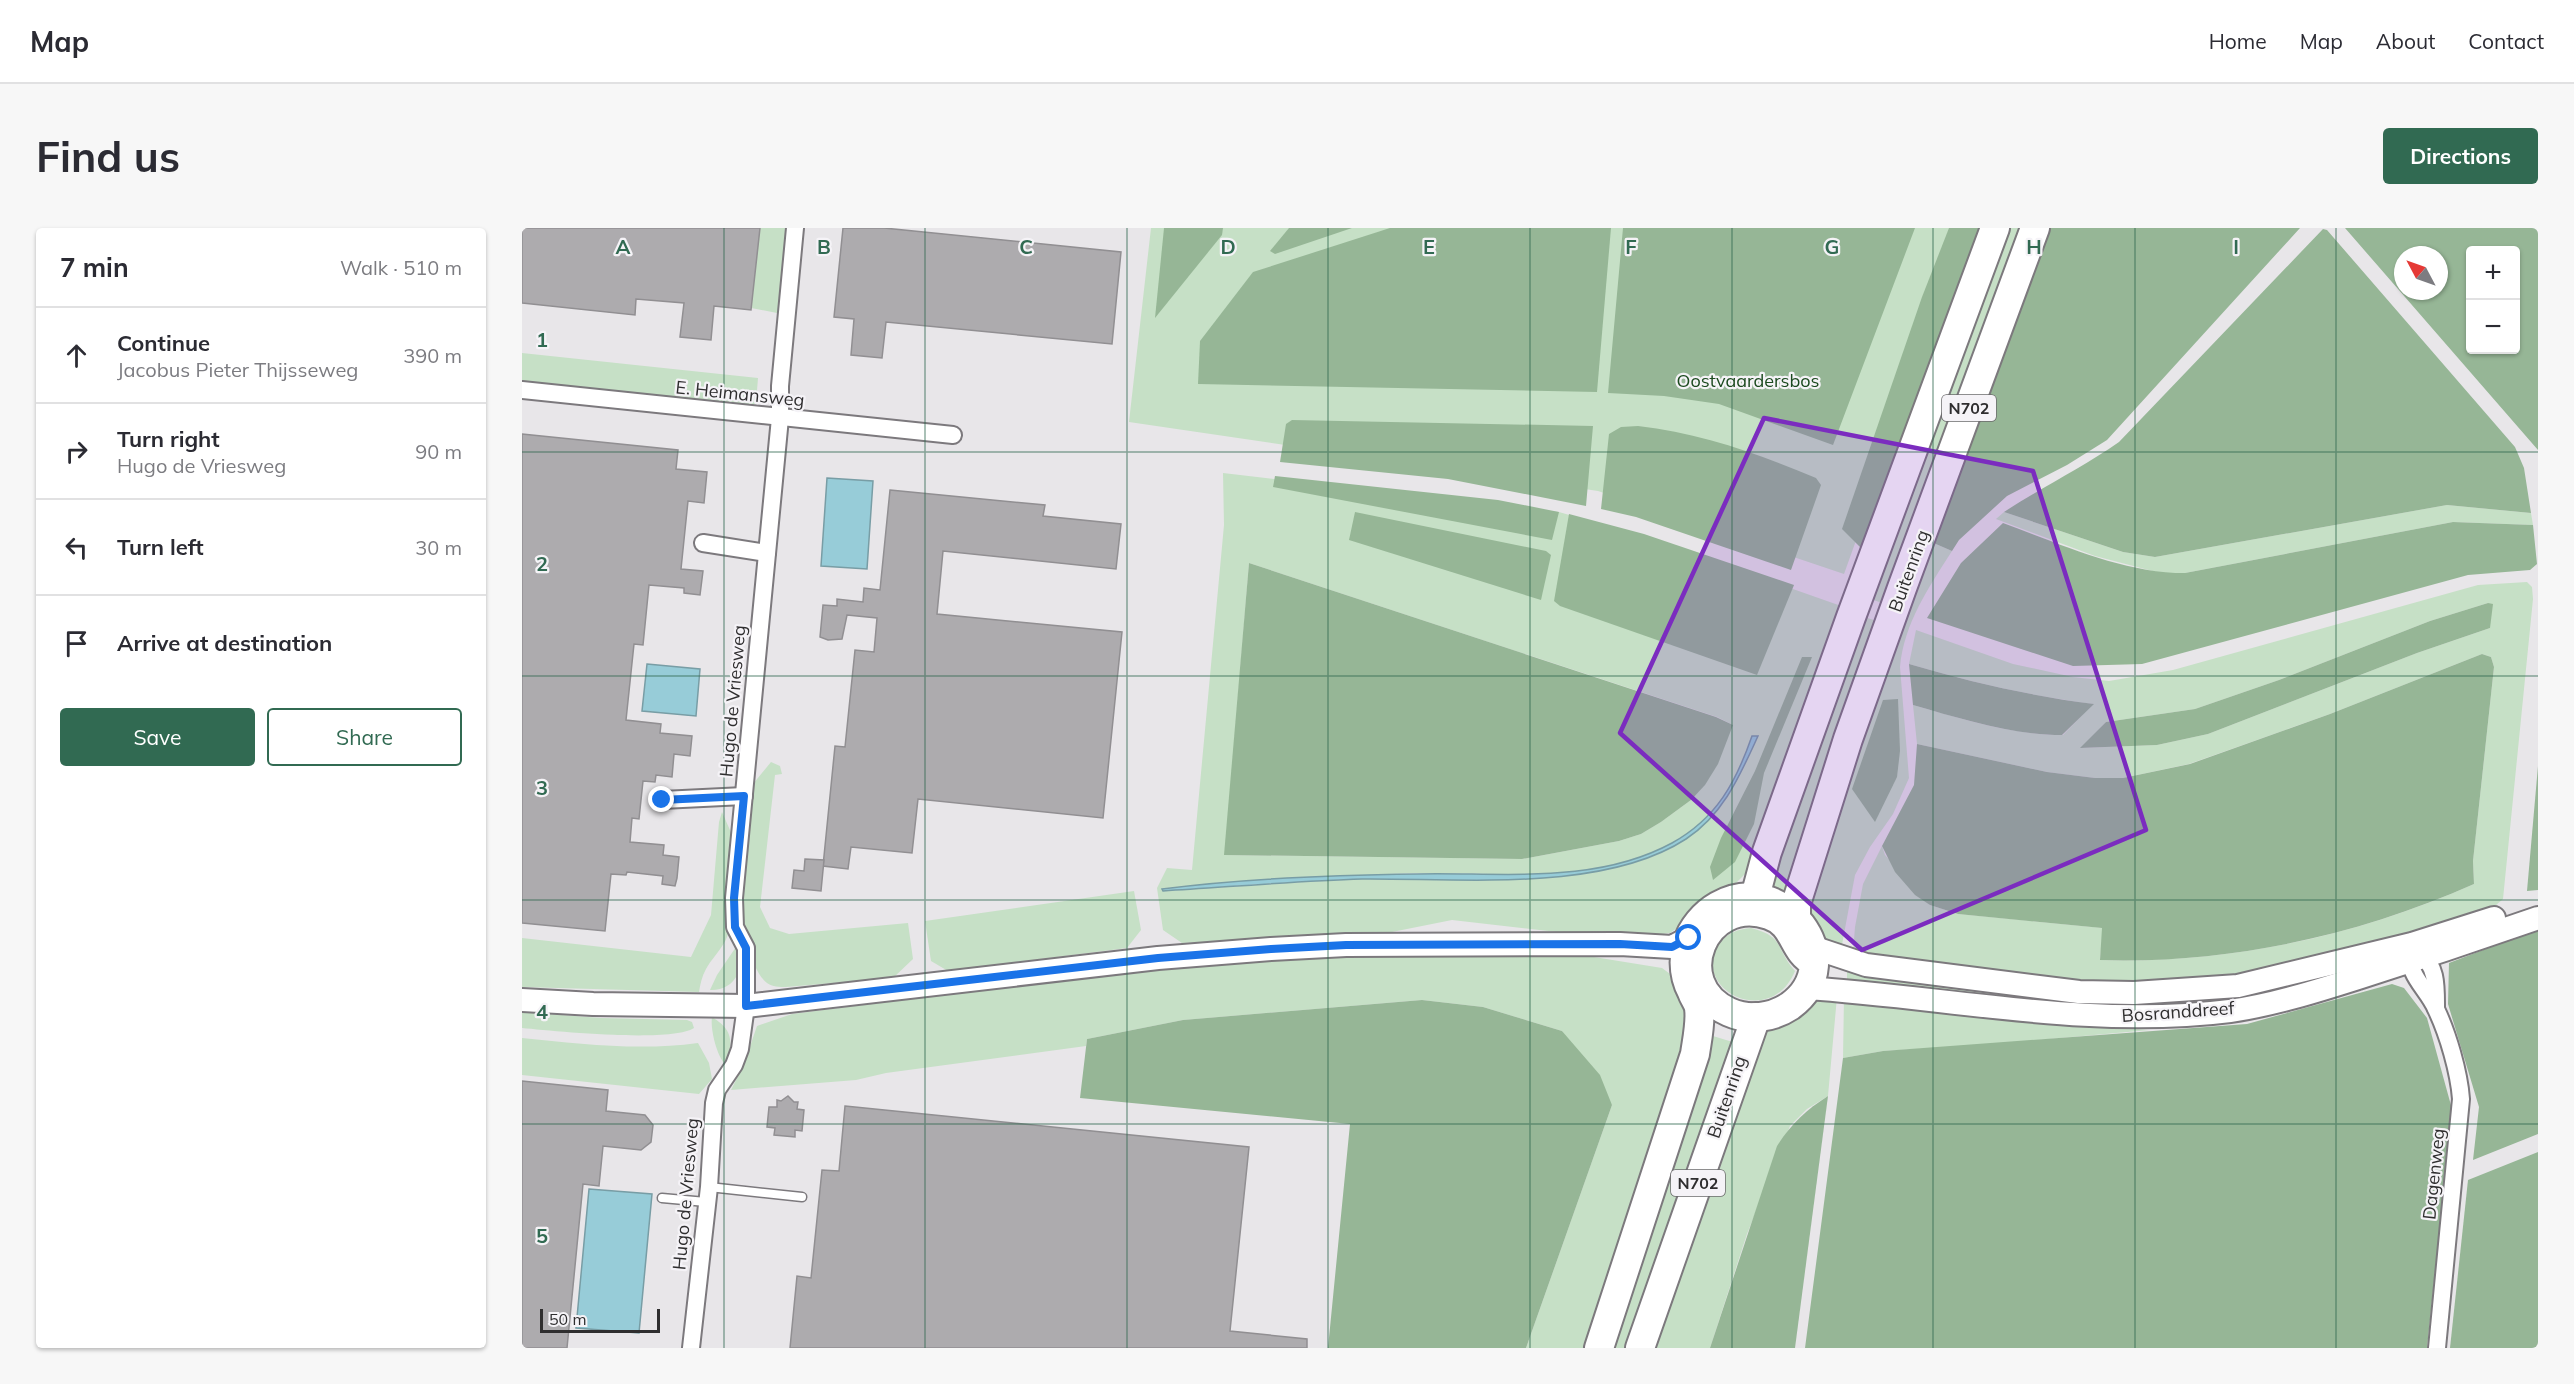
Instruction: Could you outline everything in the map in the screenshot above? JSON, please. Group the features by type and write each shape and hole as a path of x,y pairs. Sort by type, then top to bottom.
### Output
{"highway":[{"name":"N702","path":"1746,902 1767,852 1959,321 1995,228"},
{"name":"Buitenring","path":"1796,917 1796,904 1848,739 2036,228"},
{"path":"1746,902 1758,912 1781,921 1792,933 1810,965"},
{"path":"1691,969 1707,933 1719,921 1746,902"},
{"path":"1746,902 1781,906 1796,917 1805,929 1810,965 1785,1009 1756,1017 1733,1013 1705,1001 1688,985 1691,969 1689,938 1706,914 1722,903 1746,902"},
{"name":"N702","path":"1599,1348 1695,1054 1710,1018 1705,1001"},
{"name":"Buitenring","path":"1640,1348 1756,1017"}],"main road":[{"name":"Bosranddreef","path":"1810,965 2081,1016 2137,1017 2231,1011 2315,991 2416,954 2538,903"},
{"name":"Bosranddreef","path":"1810,965 1844,967 1866,964 2079,992 2134,993 2238,986 2416,954 2538,918"},
{"path":"522,1000 593,1004 746,1006 1158,958 1271,949 1346,945 1597,946 1620,944 1672,947 1689,938"},
{"path":"1597,946 1691,969"}],"street":[{"name":"Hugo de Vriesweg","path":"691,1348 714,1103 717,1090 734,1065 740,1049 746,1006 746,948 735,927 734,898 780,418 780,386 795,228"},
{"name":"E. Heimansweg","path":"522,390 953,435"},
{"path":"703,543 767,553"},
{"path":"662,800 744,796"},
{"name":"Dagenweg","path":"2416,954 2413,972 2436,1008 2459,1080 2461,1099 2437,1348"}],"lane":[{"path":"662,1198 707,1195 802,1197"}],"highlighted area":[{"path":"1764,418 2033,471 2146,830 1862,950 1620,733"}],"green space":[{"path":"754,228 790,228 782,314 746,307"},
{"name":"Oostvaardersbos","path":"1151,228 1968,228 1844,574 1598,491 1129,422"},
{"path":"1164,228 1223,228 1222,235 1155,318"},
{"path":"1289,228 1352,228 1275,254 1270,251"},
{"path":"1390,228 1611,228 1597,392 1198,384 1200,341 1253,272"},
{"path":"1623,228 1915,228 1833,445 1719,404 1664,396 1608,393"},
{"path":"1949,228 1982,228 1861,548 1842,529 1922,297"},
{"path":"2002,228 2022,228 1882,603 1865,597"},
{"path":"2046,228 2300,228 2107,440 2067,465 2007,496 1959,540 1952,551 1929,541"},
{"path":"2345,228 2538,228 2538,450 2408,300 2448,300 2448,246 2394,246 2394,284"},
{"path":"2323,229 2327,230 2515,447 2524,468 2531,513 2447,505 2155,557 2123,552 2004,512 2119,442"},
{"path":"522,353 758,378 756,403 749,408 522,385"},
{"path":"1292,420 1593,426 1586,506 1448,479 1280,462 1286,424"},
{"path":"1638,426 1707,439 1816,478 1821,485 1791,570 1636,517 1601,509 1609,434 1621,427"},
{"path":"1223,473 1559,512 1645,537 1844,607 1772,807 1745,874 1728,891 1670,933 1646,936 1584,935 1452,920 1382,934 1182,943 1163,930 1157,888 1167,868 1192,870 1224,525","holes":["1249,563 1717,717 1733,725 1691,800 1641,834 1619,841 1522,859 1225,855","1752,736 1736,781 1713,815 1702,826 1671,848 1634,863 1596,871 1536,876 1359,879 1163,891 1196,885 1248,881 1417,873 1547,873 1580,871 1611,865 1642,856 1672,843 1701,822 1713,810 1732,783"]},
{"path":"1275,476 1498,500 1559,512 1552,540 1273,487"},
{"path":"2447,505 2531,513 2533,525 2453,522 2185,573 2160,573 2095,556 1996,519 2004,512 2123,552 2155,557"},
{"path":"1355,512 1546,551 1551,555 1541,600 1349,540"},
{"path":"1569,514 1644,534 1794,585 1757,675 1560,606 1554,601"},
{"path":"2453,522 2533,525 2537,564 2530,570 2468,575 2142,664 2073,666 1927,618 1961,563 2003,523 2115,563 2162,572 2185,573"},
{"path":"1929,541 1952,551 1912,620 1902,651 1900,667 1909,778 1893,814 1870,847 1855,875 1841,950 1829,946 1807,909 1810,880"},
{"path":"1249,563 1716,717 1733,725 1718,764 1705,785 1691,800 1641,834 1619,841 1522,859 1224,855"},
{"path":"2527,582 2532,587 2533,599 2503,899 2488,912 2244,979 2095,988 1853,953 1863,884 1882,846 1885,855 1930,905 1958,914 2103,928 2100,960 2196,957 2292,943 2385,918 2474,884 2473,861 2494,667 2491,657 2482,654 2330,714 2189,764 2123,778 2095,778 2047,772 1917,744 1913,705 2006,729 2063,735 2093,704 2001,688 1909,664 1916,630 2013,664 2073,677 2109,681 2173,670 2478,585","holes":["2488,603 2490,628 2417,653 2208,734 2157,745 2081,748 2106,722 2195,709 2279,680 2430,621"]},
{"path":"2488,603 2493,604 2490,628 2417,653 2208,734 2157,745 2080,748 2106,722 2195,709 2279,680 2430,621"},
{"path":"1858,615 1880,622 1790,897 1762,889"},
{"path":"2482,654 2491,657 2494,667 2473,861 2474,884 2384,918 2338,932 2244,951 2148,960 2100,960 2102,928 1958,914 1930,905 1915,895 1895,872 1882,846 1914,785 1917,744 2047,772 2095,778 2123,778 2190,764 2330,714"},
{"path":"1802,657 1812,657 1764,773 1754,824 1735,862 1713,880 1710,867 1721,838 1755,771"},
{"path":"1909,664 2001,688 2094,704 2062,735 2025,732 1987,725 1913,705"},
{"path":"1898,699 1900,751 1897,777 1875,822 1852,789 1883,700"},
{"path":"771,762 780,766 782,774 775,775 760,907 770,928 789,934 908,923 913,959 893,978 779,987 767,983 761,977 752,957 746,934 742,902 753,784"},
{"path":"2538,766 2538,890 2527,891"},
{"path":"722,812 733,837 725,914 729,929 724,943 710,962 701,980 699,992 522,987 522,938 691,957 711,915 719,822"},
{"path":"1134,891 1141,930 1127,948 948,971 931,961 925,921"},
{"path":"1751,928 1770,935 1795,971 1783,989 1768,998 1752,1000 1736,996 1723,988 1715,975 1713,960 1719,944 1729,934"},
{"path":"2538,929 2538,1134 2473,1160 2479,1107 2448,1004 2449,963"},
{"path":"736,947 740,962 736,976 726,987 710,990 717,975"},
{"path":"1472,952 1594,957 1662,968 1672,976 1684,994 1687,1015 1686,1050 1586,1348 1526,1348 1612,1105 1562,1031 1483,1007 1422,1000 1183,1020 1087,1039 1086,1046 886,1073 856,1080 731,1090 744,1064 757,1026 792,1014 1178,965"},
{"path":"2406,955 2233,1003 2144,1011 1847,984 1847,972 2122,999"},
{"path":"2392,984 2404,988 2427,1018 2452,1109 2427,1348 1805,1348 1843,1058 1883,1051 2247,1024"},
{"path":"1837,997 1828,1096 1807,1109 1790,1126 1747,1234 1710,1348 1653,1348 1762,1032 1812,1001"},
{"path":"1844,997 2016,1021 2150,1030 1983,1045 1883,1051 1843,1058"},
{"path":"1422,1000 1483,1007 1562,1031 1600,1075 1612,1105 1526,1348 1328,1348 1350,1124 1080,1098 1087,1039 1183,1020"},
{"path":"522,1012 601,1018 687,1020 692,1022 694,1028 662,1035 637,1035 522,1028"},
{"path":"712,1017 729,1034 729,1056 725,1064 715,1042"},
{"path":"1713,1036 1739,1044 1686,1201 1647,1284 1626,1348 1607,1348"},
{"path":"522,1038 632,1047 698,1043 709,1063 712,1079 699,1094 522,1075"},
{"path":"1828,1096 1795,1348 1710,1348 1777,1146 1800,1118"},
{"path":"2538,1152 2538,1348 2450,1348 2468,1180"}],"water":[{"path":"827,478 873,481 867,569 821,566"},
{"path":"647,664 700,669 696,716 642,711"},
{"path":"1752,736 1758,736 1730,793 1711,818 1686,839 1652,856 1614,868 1530,879 1362,879 1163,891 1162,889 1225,882 1321,876 1547,874 1611,865 1642,856 1672,843 1701,822 1713,810 1732,783"},
{"path":"589,1189 652,1194 639,1333 576,1328"}],"building":[{"path":"522,228 760,228 751,310 714,306 711,340 680,337 684,303 636,299 635,315 522,303"},
{"path":"843,228 884,228 1121,252 1112,344 886,322 882,358 851,355 854,319 834,317"},
{"path":"522,434 678,450 676,469 707,472 704,503 688,501 681,569 703,571 700,595 684,593 684,588 649,585 643,645 634,644 626,720 661,724 660,733 692,736 690,756 674,754 672,777 656,775 655,782 643,781 639,819 632,818 630,842 664,845 663,855 679,857 677,878 675,886 662,884 663,876 627,872 626,875 611,874 605,931 522,923"},
{"path":"890,490 1045,505 1043,516 1121,524 1116,569 943,551 937,614 1122,632 1103,818 918,799 912,853 851,847 848,869 823,866 835,746 845,747 855,650 874,652 877,618 847,615 842,639 828,640 820,637 823,605 837,606 837,599 863,602 864,588 880,590"},
{"path":"805,859 824,860 821,891 792,888 794,870 804,871"},
{"path":"522,1081 608,1090 606,1111 645,1115 653,1125 651,1142 641,1150 603,1146 599,1186 583,1184 567,1348 522,1348"},
{"path":"788,1096 794,1102 798,1102 797,1109 804,1110 802,1131 795,1130 795,1137 774,1135 775,1128 767,1127 769,1107 777,1107 777,1100 781,1101"},
{"path":"845,1106 1249,1147 1230,1331 1307,1339 1307,1348 790,1348 797,1276 811,1278 822,1170 839,1171"}],"route":[{"path":"662,800 744,796 734,898 735,927 746,948 746,1006 866,994 1158,958 1271,949 1346,945 1597,946 1620,944 1672,947 1689,938"}]}
